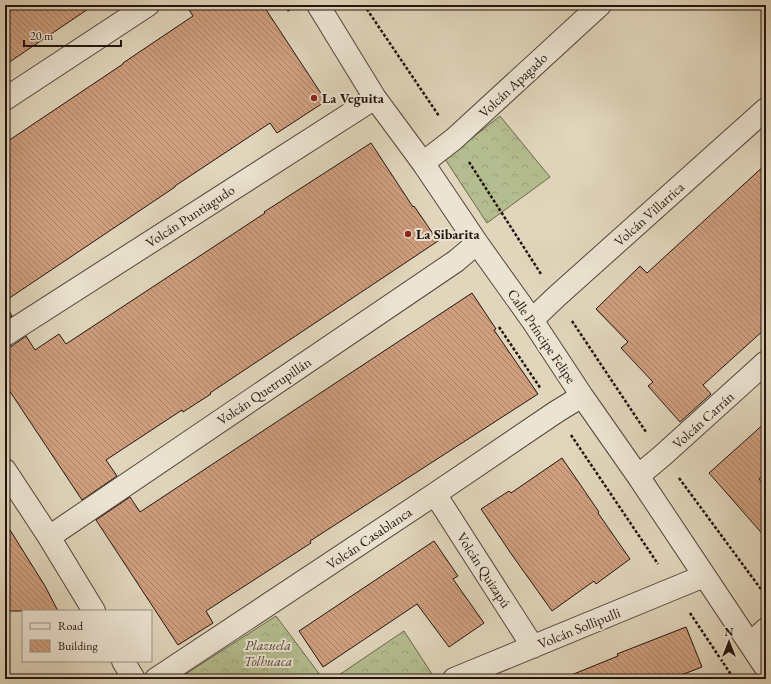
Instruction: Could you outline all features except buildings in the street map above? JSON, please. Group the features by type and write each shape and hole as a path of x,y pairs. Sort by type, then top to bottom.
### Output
{"street":[{"path":"5,100 148,5"},
{"name":"Calle Príncipe Felipe","path":"318,5 375,98 423,162 477,243 532,320 766,668"},
{"name":"Volcán Apagado","path":"423,162 454,139 600,5"},
{"name":"Volcán Puntiagudo","path":"5,335 375,98"},
{"name":"Volcán Villarrica","path":"532,320 766,109"},
{"name":"Volcán Quetrupillán","path":"49,537 449,265 477,243"},
{"name":"Volcán Carrán","path":"638,476 766,362"},
{"name":"Volcán Casablanca","path":"156,679 582,396"},
{"path":"5,470 49,537 93,610"},
{"name":"Volcán Quizapú","path":"435,494 533,646"},
{"name":"Volcán Sollipulli","path":"454,679 704,576"},
{"path":"750,644 766,630"},
{"path":"124,662 134,679"}],"path":[{"path":"285,5 290,12"},
{"path":"499,326 734,679"}],"green space":[{"path":"500,116 550,177 487,223 445,159"},
{"name":"Plazuela Tolhuaca","path":"276,616 323,679 178,679"},
{"path":"404,631 432,674 419,679 333,679"}],"place":[{"name":"La Veguita","path":"314,98"},
{"name":"La Sibarita","path":"408,234"}]}
